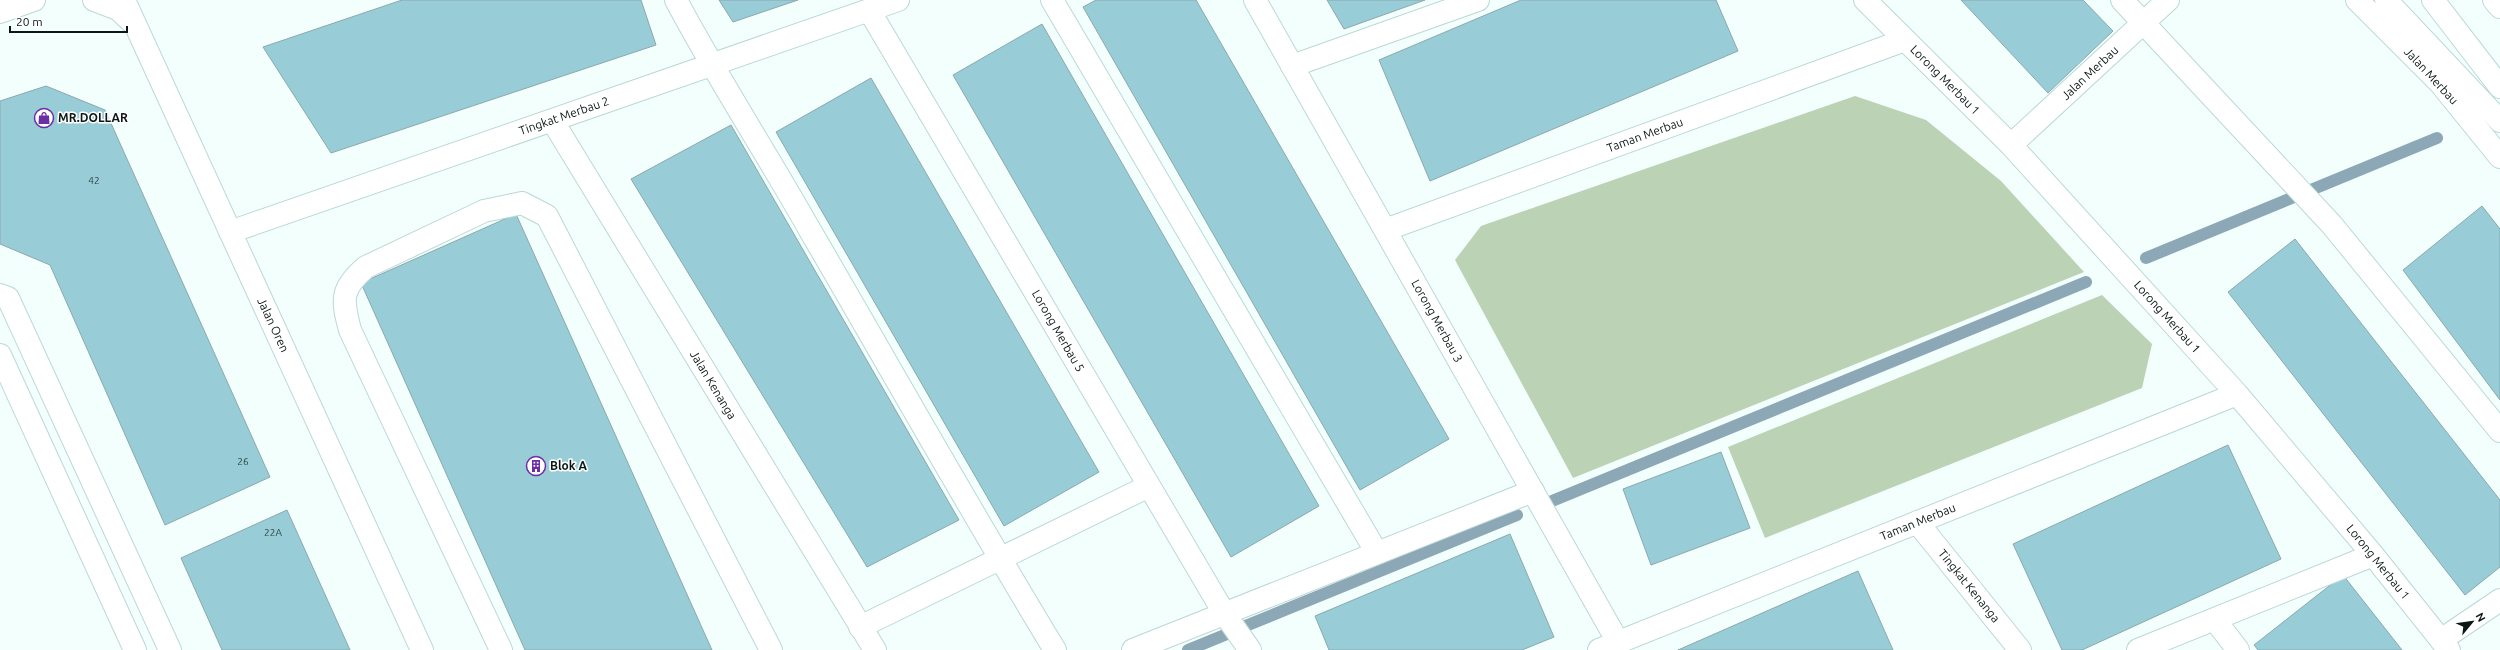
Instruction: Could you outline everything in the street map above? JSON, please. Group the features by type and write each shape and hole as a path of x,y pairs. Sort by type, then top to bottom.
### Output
{"main road":[{"path":"0,12 34,0"},
{"path":"94,0 118,9 135,24"},
{"name":"Jalan Oren","path":"124,0 422,650"},
{"path":"676,0 710,65 814,236 999,559 1055,650"},
{"name":"Tingkat Merbau 2","path":"230,232 898,0"},
{"path":"1052,0 1376,553"},
{"name":"Lorong Merbau 3","path":"1255,0 1533,491 1609,646"},
{"path":"1292,66 1478,0"},
{"name":"Lorong Merbau 1","path":"1866,0 2011,145 2237,394 2373,555 2445,645"},
{"path":"2122,0 2332,225 2500,432"},
{"name":"Jalan Merbau","path":"2011,145 2168,0"},
{"name":"Jalan Merbau","path":"2357,0 2440,83 2500,157"},
{"path":"2386,0 2500,121"},
{"path":"2433,0 2500,87"},
{"path":"2494,0 2500,7"},
{"name":"Lorong Merbau 5","path":"869,10 1224,613 1250,650"},
{"name":"Taman Merbau","path":"1385,230 1905,40"},
{"name":"Jalan Kenanga","path":"552,120 875,650"},
{"path":"501,650 350,330 343,304 350,280 366,267 484,211 522,203 547,216 771,650"},
{"path":"0,295 8,298 170,650"},
{"path":"0,355 135,650"},
{"name":"Taman Merbau","path":"1609,646 2237,394"},
{"path":"860,627 1149,486"},
{"path":"1133,650 1533,491"},
{"name":"Tingkat Kenanga","path":"1918,522 2020,650"},
{"path":"2138,650 2373,555"},
{"path":"2445,645 2500,600"},
{"path":"2215,620 2238,650"}],"green space":[{"path":"1855,96 1926,120 2001,181 2084,272 1573,478 1455,260 1481,226"},
{"path":"2102,295 2152,344 2142,388 1765,538 1728,447"}],"building":[{"path":"402,0 641,0 656,45 331,153 263,47"},
{"path":"719,0 798,0 733,22"},
{"path":"1096,0 1196,0 1449,439 1360,490 1083,7"},
{"path":"1327,0 1425,0 1344,29"},
{"path":"1521,0 1716,0 1738,51 1430,181 1379,60"},
{"path":"1961,0 2083,0 2113,31 2048,93"},
{"path":"1042,24 1319,506 1231,557 953,75"},
{"path":"871,78 1099,472 1004,526 776,132"},
{"path":"46,86 105,110 270,477 165,525 50,265 0,244 0,101"},
{"path":"731,125 959,520 867,567 631,179"},
{"path":"2482,206 2500,229 2500,400 2403,270"},
{"name":"Blok A","path":"516,214 712,650 525,650 361,283"},
{"path":"2295,239 2500,500 2500,567 2465,595 2228,292"},
{"path":"2228,445 2281,559 2082,650 2062,650 2013,544"},
{"path":"1721,452 1750,528 1651,565 1623,489"},
{"path":"287,510 350,650 222,650 181,558"},
{"path":"1510,534 1554,637 1522,650 1329,650 1315,616"},
{"path":"1858,571 1893,650 1678,650"},
{"path":"2343,575 2402,650 2258,650 2254,645"}],"waterway":[{"path":"2146,258 2437,138"},
{"path":"1552,501 2086,282"},
{"path":"1243,627 1517,515"},
{"path":"1188,650 1227,634"}],"place":[{"name":"MR.DOLLAR","path":"44,118"},
{"name":"Blok A","path":"536,466"}]}
